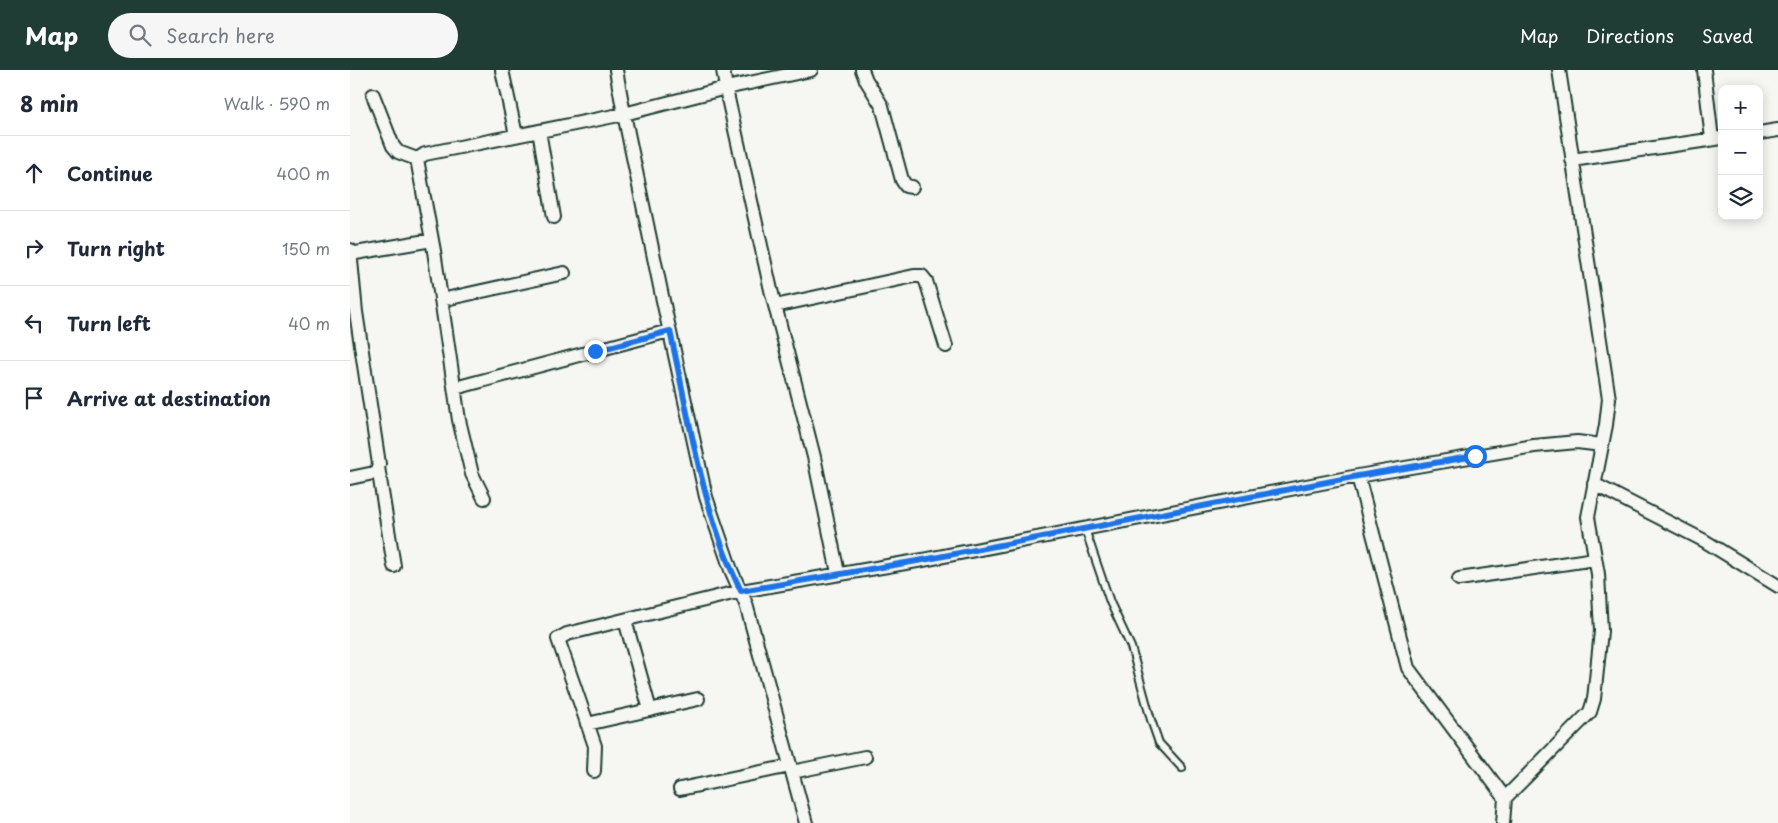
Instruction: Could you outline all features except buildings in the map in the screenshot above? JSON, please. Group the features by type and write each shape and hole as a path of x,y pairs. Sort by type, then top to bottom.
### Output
{"street":[{"path":"502,70 516,134"},
{"path":"616,70 706,497 731,570 741,591 806,823"},
{"path":"723,70 775,306 814,457 838,573"},
{"path":"418,159 425,154 516,134 624,114 726,88 811,70"},
{"path":"862,70 882,106 902,180 906,186 912,187"},
{"path":"1503,823 1505,798 1590,712 1593,706 1601,631 1598,574 1588,517 1602,445 1608,399 1559,70"},
{"path":"1572,160 1717,138 1704,70"},
{"path":"373,94 393,146 398,152 418,159"},
{"path":"1763,132 1778,130"},
{"path":"539,131 554,217"},
{"path":"418,159 466,452 472,474 484,498"},
{"path":"394,566 356,312 350,252 432,240"},
{"path":"440,300 564,273"},
{"path":"775,306 914,276 922,276 926,281 946,346"},
{"path":"455,388 670,331"},
{"path":"594,771 595,746 558,639 567,634 741,591 923,560 1358,476 1534,446 1577,442 1602,445"},
{"path":"350,478 374,473 378,467"},
{"path":"1358,476 1408,668 1505,798"},
{"path":"1594,484 1703,540 1778,586"},
{"path":"1459,579 1595,559"},
{"path":"626,620 650,710"},
{"path":"587,724 698,699"},
{"path":"680,788 865,757"}],"lane":[{"path":"1085,529 1110,602 1131,647 1159,743 1182,768"}],"route":[{"path":"595,351 670,331 706,497 731,570 741,591 923,560 1358,476 1475,456"}]}
